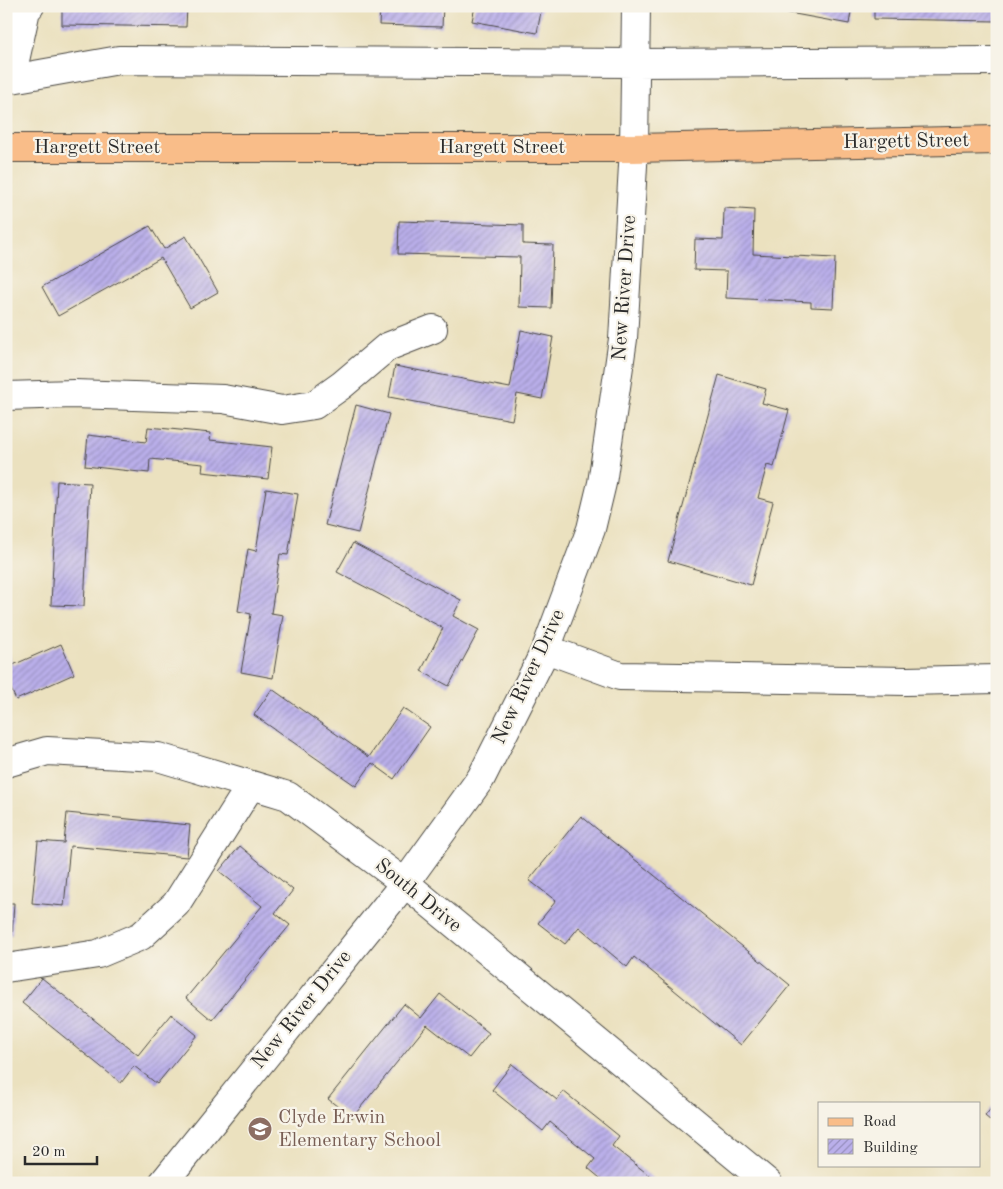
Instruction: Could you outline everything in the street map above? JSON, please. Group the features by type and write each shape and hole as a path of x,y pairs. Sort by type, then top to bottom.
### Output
{"main road":[{"name":"Hargett Street","path":"6,148 634,148 997,140"}],"street":[{"path":"30,6 26,10 8,80 119,60 635,63 997,61"},
{"name":"New River Drive","path":"163,1183 404,883 481,778 546,649 591,529 602,483 624,339 634,148 636,6"},
{"path":"6,396 74,394 223,399 282,410 314,405 342,385 387,347 433,329"},
{"path":"546,649 620,676 906,681 997,679"},
{"name":"South Drive","path":"6,763 47,751 158,757 288,796 404,883 761,1180"},
{"path":"6,968 98,954 141,936 176,904 251,785"}],"building":[{"path":"62,6 187,6 186,27 62,25"},
{"path":"380,6 443,6 442,27 379,25"},
{"path":"475,6 542,6 537,33 472,21"},
{"path":"751,6 852,6 849,24"},
{"path":"874,6 997,6 997,21 874,19"},
{"path":"724,208 754,210 753,254 835,258 833,308 811,307 811,302 726,298 727,271 694,270 695,239 723,240"},
{"path":"399,221 523,225 523,244 553,245 551,308 519,307 520,257 398,254"},
{"path":"150,226 164,249 186,236 218,292 190,308 161,258 58,316 42,287"},
{"path":"521,330 553,337 542,399 517,394 512,420 389,397 395,366 510,388"},
{"path":"719,375 766,389 762,403 789,410 774,467 767,465 758,498 773,502 751,585 668,561"},
{"path":"356,405 389,414 358,533 325,525"},
{"path":"148,427 211,433 210,440 272,447 268,479 202,472 203,464 150,459 149,473 85,466 88,435 146,442"},
{"path":"57,481 90,483 84,606 51,605"},
{"path":"266,489 298,494 288,555 280,554 271,613 283,615 273,678 241,672 251,614 238,611 248,549 256,551"},
{"path":"353,543 461,600 453,616 479,630 449,686 421,671 443,628 337,572"},
{"path":"61,644 74,674 16,700 6,678 6,649 13,665"},
{"path":"272,689 369,757 403,708 430,727 394,779 372,763 356,786 254,715"},
{"path":"67,813 190,825 187,857 70,846 64,906 32,903 38,841 64,843"},
{"path":"581,816 790,985 741,1045 634,957 627,967 579,927 565,944 538,923 556,901 529,880"},
{"path":"240,846 293,890 275,913 290,925 212,1020 186,998 262,906 219,871"},
{"path":"6,903 14,903 12,935 6,935"},
{"path":"42,978 138,1055 171,1014 197,1035 157,1084 134,1066 121,1083 22,1003"},
{"path":"440,994 489,1033 469,1058 427,1025 352,1118 328,1099 404,1004 421,1018"},
{"path":"512,1064 557,1100 563,1091 619,1136 612,1146 659,1183 606,1183 588,1168 595,1159 550,1122 543,1131 492,1090"},
{"path":"997,1101 997,1126 985,1116"}],"place":[{"name":"Clyde Erwin Elementary School","path":"260,1129"}]}
